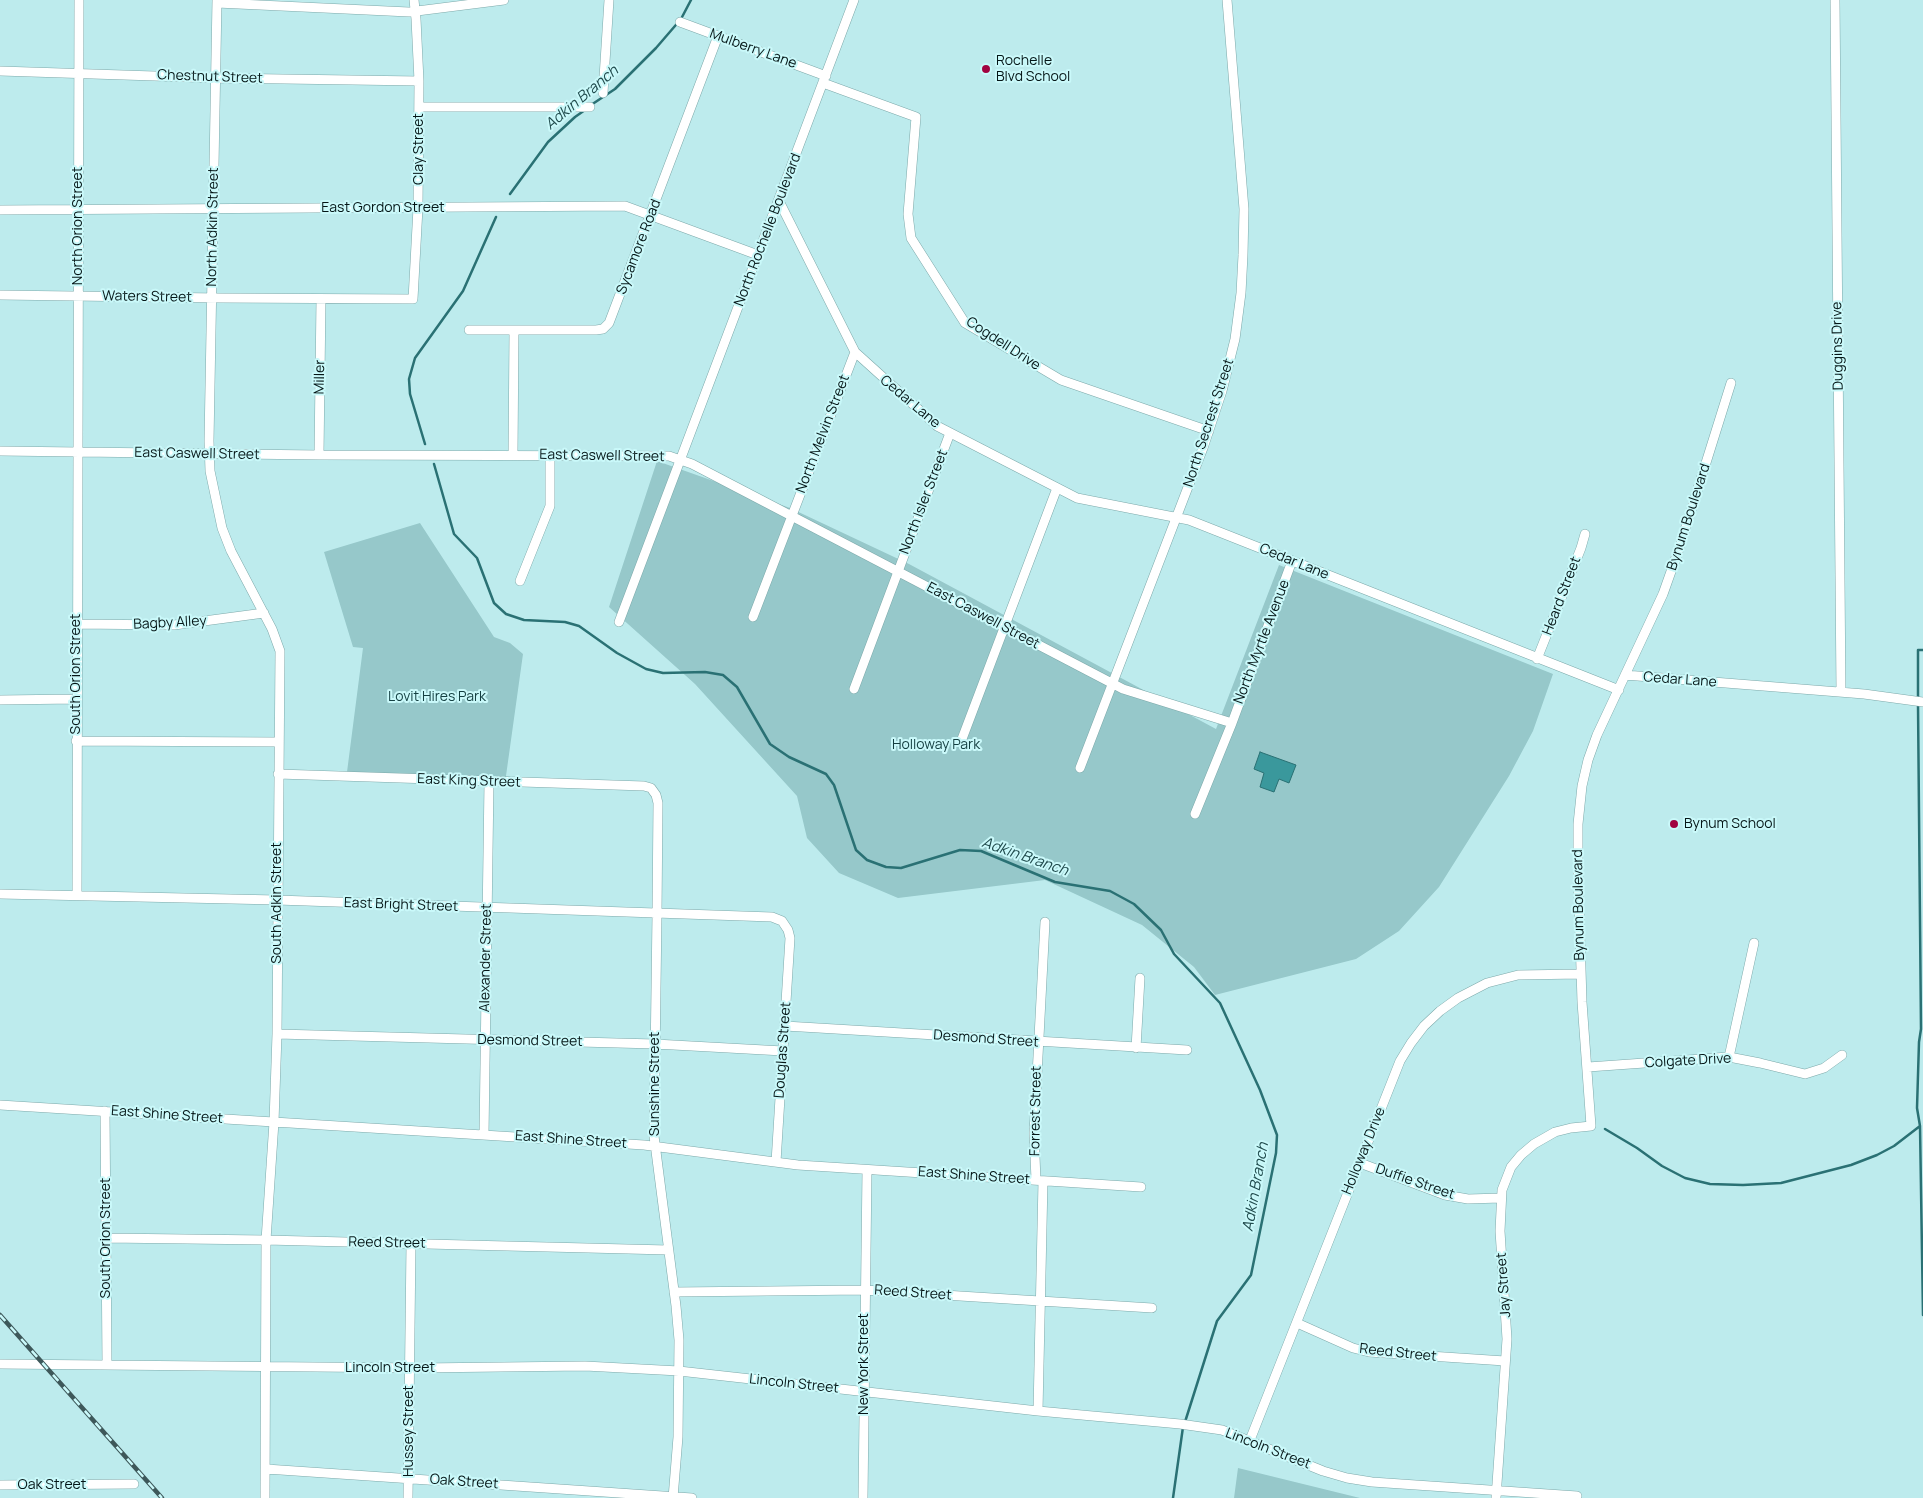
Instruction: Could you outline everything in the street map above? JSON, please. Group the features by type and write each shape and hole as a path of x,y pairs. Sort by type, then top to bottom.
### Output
{"street":[{"name":"North Orion Street","path":"77,452 79,0"},
{"name":"Clay Street","path":"413,299 418,208 419,107 414,0"},
{"path":"217,1 312,4 416,12 504,0"},
{"path":"602,93 609,0"},
{"name":"North Rochelle Boulevard","path":"619,622 854,0"},
{"name":"North Secrest Street","path":"1080,768 1209,431 1222,391 1235,339 1241,293 1243,200 1227,0"},
{"name":"Duggins Drive","path":"1835,0 1842,692"},
{"name":"North Adkin Street","path":"210,454 217,1"},
{"name":"Mulberry Lane","path":"680,22 897,110"},
{"name":"Sycamore Road","path":"468,330 603,329 609,323 718,36"},
{"name":"Chestnut Street","path":"0,71 216,78 419,81"},
{"path":"419,107 590,107"},
{"name":"Cogdell Drive","path":"897,110 916,117 908,214 911,238 965,322 1061,380 1209,431"},
{"name":"Cedar Lane","path":"779,201 855,352 937,426 1077,498 1189,520 1619,690 1625,676 1842,692 1923,702"},
{"name":"East Gordon Street","path":"0,210 625,206 758,255"},
{"name":"Waters Street","path":"0,295 413,299"},
{"name":"Miller","path":"319,455 322,299"},
{"path":"513,455 514,331"},
{"name":"North Melvin Street","path":"753,617 855,352"},
{"name":"Bynum Boulevard","path":"1625,676 1663,594 1731,383"},
{"name":"North Isler Street","path":"854,689 950,433"},
{"name":"East Caswell Street","path":"0,451 319,455 669,456 692,464 1123,689 1232,723"},
{"name":"South Orion Street","path":"77,452 77,895"},
{"name":"South Adkin Street","path":"210,454 212,482 222,528 238,565 278,642 280,651 277,1034 274,1122 266,1240 265,1498"},
{"path":"520,581 550,506 550,455"},
{"path":"962,739 1057,488"},
{"name":"Heard Street","path":"1537,659 1585,534"},
{"name":"North Myrtle Avenue","path":"1195,814 1232,723 1292,561"},
{"name":"Bagby Alley","path":"76,624 174,625 264,613"},
{"name":"Bynum Boulevard","path":"1591,1126 1581,974 1578,834 1582,786 1588,760 1597,735 1619,690"},
{"path":"0,700 76,699"},
{"path":"76,741 279,742"},
{"name":"East King Street","path":"278,774 644,786 651,788 656,795"},
{"name":"Alexander Street","path":"484,1135 489,782"},
{"name":"Sunshine Street","path":"656,795 658,803 655,1147 674,1292 678,1340 678,1437 673,1498"},
{"name":"East Bright Street","path":"0,894 277,900 772,918 782,921 788,930 790,938"},
{"name":"Forrest Street","path":"1038,1411 1040,1301 1039,1180 1034,1133 1045,922"},
{"name":"Douglas Street","path":"776,1162 790,938"},
{"path":"1729,1057 1754,944"},
{"name":"Holloway Drive","path":"1250,1440 1400,1061 1420,1032 1440,1011 1458,998 1477,988 1518,975 1581,974"},
{"path":"1136,1048 1140,978"},
{"name":"Desmond Street","path":"785,1026 1187,1050"},
{"name":"Desmond Street","path":"277,1034 655,1044 783,1051"},
{"name":"Colgate Drive","path":"1588,1067 1729,1057 1760,1062 1805,1074 1824,1068 1842,1055"},
{"name":"East Shine Street","path":"0,1105 655,1147 776,1162 867,1170 1140,1187"},
{"name":"South Orion Street","path":"105,1111 106,1365"},
{"name":"Jay Street","path":"1496,1494 1507,1325 1501,1253 1501,1198 1504,1182 1511,1168 1521,1155 1534,1144 1555,1132 1591,1126"},
{"name":"Duffie Street","path":"1360,1163 1445,1195 1468,1199 1501,1198"},
{"name":"New York Street","path":"863,1498 864,1290 867,1170"},
{"name":"Reed Street","path":"106,1238 668,1250"},
{"name":"Hussey Street","path":"408,1498 411,1244"},
{"name":"Reed Street","path":"674,1292 864,1290 1152,1308"},
{"name":"Reed Street","path":"1297,1323 1353,1348 1369,1352 1505,1361"},
{"name":"Lincoln Street","path":"0,1364 409,1368 585,1366 679,1371 1038,1411 1180,1424 1222,1430 1323,1471 1347,1478 1496,1494 1577,1496"},
{"name":"Oak Street","path":"266,1469 692,1498"},
{"name":"Oak Street","path":"0,1485 134,1484"}],"green space":[{"name":"Holloway Park","path":"657,461 790,508 909,564 1216,729 1279,565 1553,674 1533,731 1509,776 1439,887 1399,931 1356,959 1215,995 1194,967 1142,925 1045,880 898,898 839,873 807,838 797,796 695,684 609,607"},
{"name":"Lovit Hires Park","path":"420,523 494,637 510,643 523,654 505,783 347,772 363,648 353,647 324,552"},
{"path":"1238,1468 1360,1498 1234,1498"}],"shaded area":[{"path":"1260,752 1296,765 1289,783 1279,779 1274,792 1260,787 1264,773 1254,769"}],"waterway":[{"name":"Adkin Branch","path":"591,105 615,89 656,48 681,19 691,0"},
{"name":"Adkin Branch","path":"510,194 548,142 585,110"},
{"name":"Adkin Branch","path":"425,444 410,394 409,379 415,358 463,291 496,217"},
{"name":"Adkin Branch","path":"434,464 454,534 477,558 494,603 506,614 524,620 565,622 579,626 617,653 646,669 663,673 705,672 723,675 737,687 770,744 789,757 826,774 834,785 856,850 867,860 886,867 901,868 960,850 981,851 1055,882 1110,891 1134,904 1161,930 1174,954 1220,1003 1260,1090 1277,1135 1276,1153 1251,1275 1217,1321 1185,1422"},
{"path":"1918,699 1918,650 1923,650"},
{"path":"1918,704 1921,1029 1917,1108 1920,1126 1923,1315"},
{"path":"1605,1129 1662,1166 1685,1178 1710,1184 1743,1185 1781,1183 1851,1165 1894,1146 1920,1126"},
{"name":"Adkin Branch","path":"1173,1498 1183,1427"}],"railway":[{"path":"0,1315 162,1498"}],"place":[{"name":"Rochelle Blvd School","path":"986,69"},
{"name":"Bynum School","path":"1674,824"}]}
